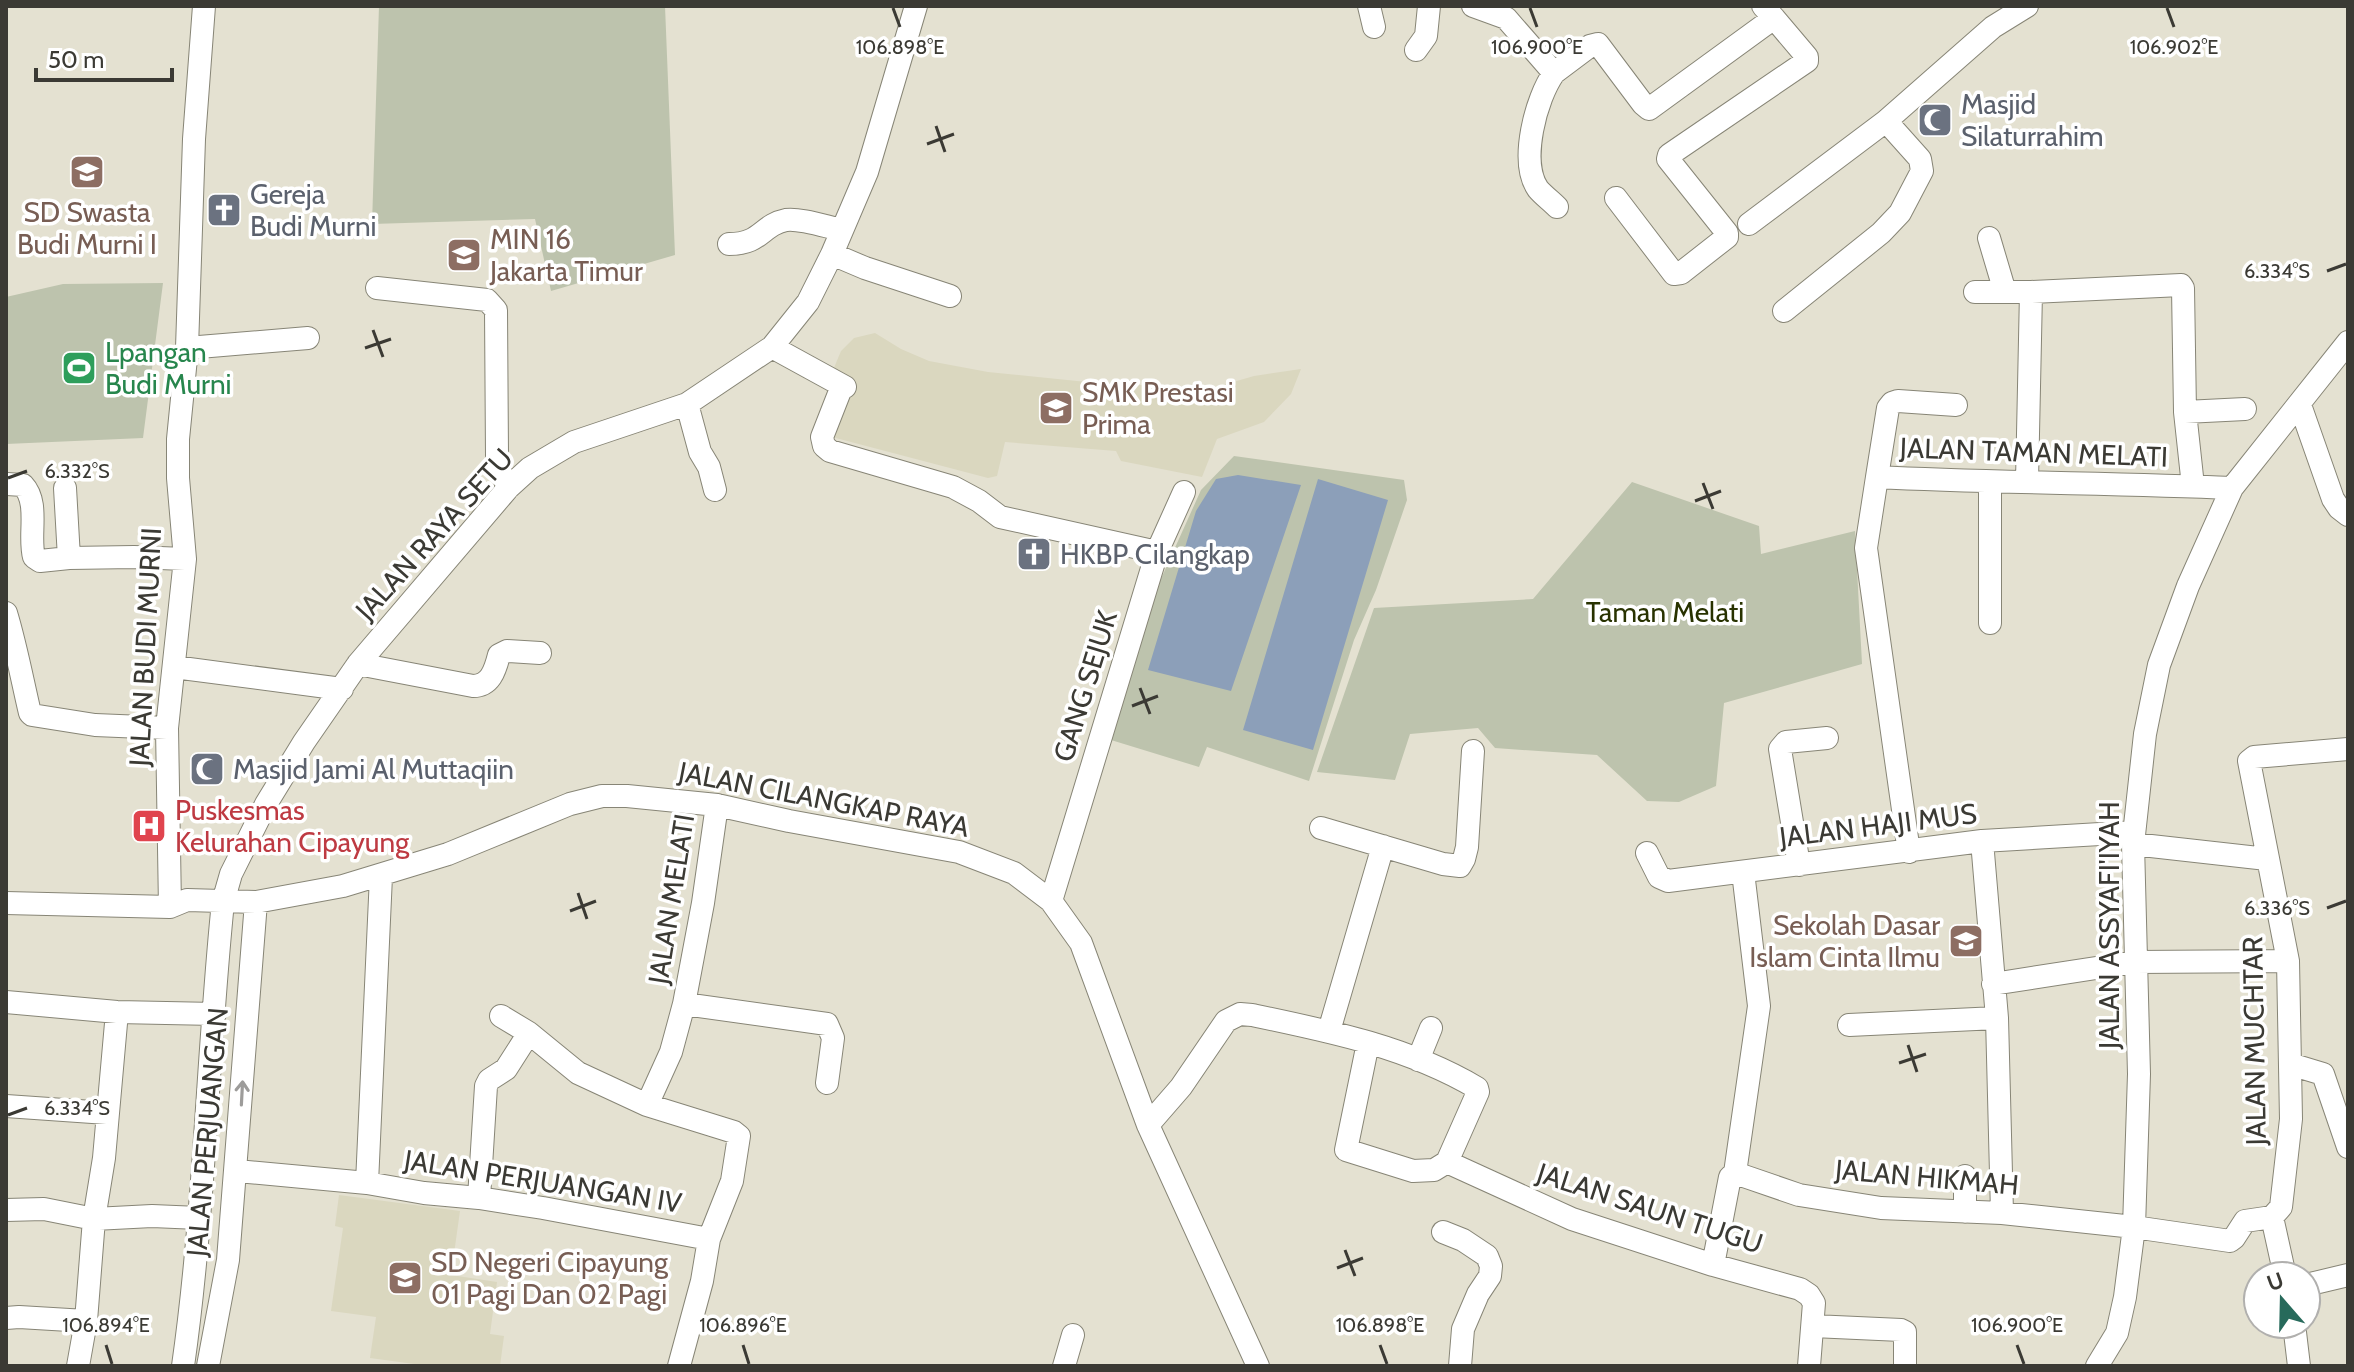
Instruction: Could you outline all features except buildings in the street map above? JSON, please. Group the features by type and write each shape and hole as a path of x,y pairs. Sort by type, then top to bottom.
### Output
{"street":[{"name":"JALAN BUDI MURNI","path":"181,898 167,728 185,559 178,439 187,348 194,139 204,6"},
{"name":"JALAN RAYA SETU","path":"183,1366 193,1290 223,902 231,874 266,804 358,664 509,487 530,468 574,442 687,404 772,347 808,302 867,172 916,6"},
{"path":"1416,50 1426,36 1429,6"},
{"path":"1473,6 1506,18 1554,73"},
{"path":"1749,224 1886,121 1993,27 2027,6"},
{"path":"1557,207 1537,187 1530,167 1531,135 1547,83 1554,73 1590,46 1598,44 1650,109 1768,12 1807,57 1807,61 1669,155 1668,159 1727,233 1727,237 1681,273 1674,274 1616,198"},
{"path":"1784,311 1875,239 1900,213 1923,164 1886,121"},
{"path":"729,244 751,241 772,226 789,220 842,230"},
{"path":"1989,238 2005,292"},
{"path":"832,254 950,296"},
{"path":"1975,292 2181,285 2185,412 2193,486"},
{"path":"377,288 487,300 496,310 497,456 500,472 509,487"},
{"path":"2027,481 2031,292"},
{"path":"187,348 308,338"},
{"name":"JALAN ASSYAFI'IYAH","path":"2097,1366 2117,1333 2125,1297 2126,1226 2139,1074 2133,838 2145,734 2159,665 2188,586 2232,488 2348,342"},
{"path":"772,347 844,386 822,437 824,446 830,451 953,487 1000,517 1157,552"},
{"path":"1877,477 1888,408 1892,403 1956,405"},
{"path":"687,404 700,452 709,467 715,490"},
{"path":"2300,405 2333,499 2348,515"},
{"path":"2185,412 2245,409"},
{"name":"JALAN TAMAN MELATI","path":"1909,852 1866,548 1877,477 1990,483 2027,481 2232,488"},
{"path":"1990,483 1990,623"},
{"path":"7,484 23,485 28,491 34,557 40,561 69,558 185,559"},
{"path":"65,488 69,558"},
{"name":"GANG SEJUK","path":"1051,901 1157,552 1184,492"},
{"path":"6,613 32,715 95,725 167,728"},
{"path":"358,664 482,686 496,668 499,655 507,651 540,653"},
{"path":"174,667 342,689"},
{"path":"1799,865 1780,749 1786,742 1827,738"},
{"name":"JALAN MUCHTAR","path":"2272,1217 2281,1207 2291,1119 2288,961 2249,761 2254,757 2348,749"},
{"path":"1321,828 1443,864 1460,866 1467,847 1473,751"},
{"name":"JALAN CILANGKAP RAYA","path":"6,903 181,898 256,902 381,876 448,854 570,804 602,796 717,805 959,852 1014,873 1051,901 1081,943 1148,1125 1258,1366"},
{"name":"JALAN MELATI","path":"647,1105 671,1052 684,1004 717,805"},
{"name":"JALAN HAJI MUS","path":"1647,853 1659,877 1668,881 1982,841 2133,838 2267,859"},
{"path":"1982,841 1997,1018 2002,1213"},
{"path":"1329,1031 1383,846"},
{"path":"1713,1265 1730,1177 1735,1173 1759,1006 1743,872"},
{"path":"181,898 214,890 231,874"},
{"path":"367,1183 381,876"},
{"name":"JALAN PERJUANGAN","path":"208,1366 228,1260 256,902"},
{"path":"1993,984 2135,962 2288,961"},
{"path":"6,1002 117,1012 215,1014"},
{"name":"JALAN MELATI","path":"684,1004 827,1024 833,1038 827,1083"},
{"path":"78,1366 104,1158 117,1012"},
{"path":"1148,1125 1181,1087 1226,1021 1234,1015 1252,1015 1329,1031 1368,1043 1438,1067 1478,1089 1447,1162 1434,1170 1413,1171 1338,1153 1368,1043"},
{"path":"501,1016 529,1033 578,1073 647,1105 739,1136 732,1181 709,1239"},
{"path":"1849,1025 1997,1018"},
{"path":"1418,1060 1431,1028"},
{"path":"479,1198 486,1086 489,1080 506,1069 529,1033"},
{"path":"2290,1064 2323,1074 2348,1147"},
{"path":"6,1106 107,1113"},
{"name":"JALAN SAUN TUGU","path":"1447,1162 1572,1219 1713,1265 1800,1289 1814,1303 1809,1366"},
{"name":"JALAN PERJUANGAN IV","path":"237,1171 367,1183 479,1198 709,1239 702,1281 679,1366"},
{"name":"JALAN HIKMAH","path":"1735,1173 1799,1195 1881,1208 2002,1213 2230,1241 2245,1221 2272,1217"},
{"path":"1965,1176 1965,1212"},
{"path":"6,1210 44,1209 94,1219 152,1216 199,1218"},
{"path":"2272,1217 2281,1260"},
{"path":"1443,1232 1463,1240 1487,1256 1491,1266 1490,1276 1478,1294 1463,1329 1460,1366"},
{"path":"2322,1281 2348,1275"},
{"path":"6,1318 86,1321"},
{"path":"1813,1326 1901,1330 1905,1332 1905,1366"},
{"path":"1064,1366 1073,1335"},
{"path":"2296,1340 2299,1366"}],"shaded area":[{"name":"SMK Prestasi Prima","path":"875,333 929,361 988,372 1116,385 1123,382 1182,392 1301,369 1291,394 1264,422 1217,439 1202,477 1121,461 1116,451 1005,442 997,476 988,478 832,437 831,375 841,351 854,338"},
{"name":"SD Negeri Cipayung 01 Pagi Dan 02 Pagi","path":"339,1195 460,1211 451,1275 497,1282 490,1334 504,1336 500,1366 429,1366 370,1358 376,1317 331,1311 343,1228 335,1226"}],"green space":[{"path":"379,6 665,6 675,255 551,291 535,219 372,224"},
{"name":"Lpangan Budi Murni","path":"163,283 143,438 6,444 6,297 63,284"},
{"path":"1234,456 1404,480 1407,500 1376,590 1354,640 1309,781 1207,747 1199,767 1111,740 1160,581 1201,490"},
{"name":"Taman Melati","path":"1632,482 1759,526 1761,554 1855,531 1862,664 1724,703 1716,786 1679,802 1647,801 1597,755 1495,748 1478,728 1410,734 1395,780 1317,772 1374,608 1533,599"}],"water":[{"path":"1238,475 1301,485 1231,691 1148,670 1196,511 1216,479"},
{"path":"1318,479 1388,500 1313,750 1243,730"}],"place":[{"name":"Masjid Silaturrahim","path":"1935,120"},
{"name":"SD Swasta Budi Murni I","path":"87,172"},
{"name":"Gereja Budi Murni","path":"224,210"},
{"name":"MIN 16 Jakarta Timur","path":"464,255"},
{"name":"Lpangan Budi Murni","path":"79,368"},
{"name":"SMK Prestasi Prima","path":"1056,408"},
{"name":"HKBP Cilangkap","path":"1034,554"},
{"name":"Masjid Jami Al Muttaqiin","path":"207,769"},
{"name":"Puskesmas Kelurahan Cipayung","path":"149,826"},
{"name":"Sekolah Dasar Islam Cinta Ilmu","path":"1966,941"},
{"name":"SD Negeri Cipayung 01 Pagi Dan 02 Pagi","path":"405,1278"}]}
